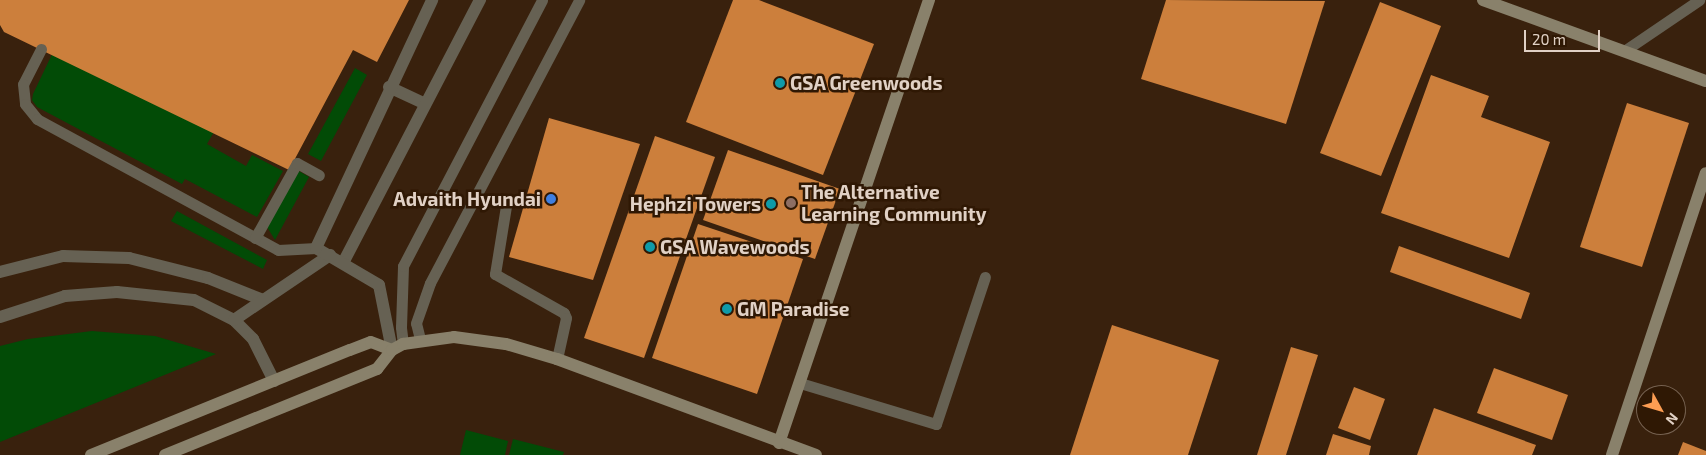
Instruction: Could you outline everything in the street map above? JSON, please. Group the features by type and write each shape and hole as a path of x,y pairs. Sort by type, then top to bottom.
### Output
{"street":[{"path":"392,350 379,284 316,248 389,87 432,0"},
{"path":"343,263 480,0"},
{"path":"779,443 928,0"},
{"path":"1483,0 1706,82"},
{"path":"389,87 425,104"},
{"path":"1612,455 1706,173"},
{"path":"234,320 330,255"},
{"path":"0,272 63,256 129,258 208,278 263,300"},
{"path":"0,317 65,296 117,292 194,300 234,320 254,339 274,381"},
{"path":"165,455 377,369 392,350 404,344 420,340 474,338 557,359 779,443 816,455"},
{"path":"91,455 371,342 392,350"}],"lane":[{"path":"404,344 401,327 403,266 542,0"},
{"path":"420,340 416,323 430,284 579,0"},
{"path":"1624,51 1699,0"},
{"path":"41,49 23,84 25,104 37,119 278,250 316,248"},
{"path":"254,238 297,163 319,175"},
{"path":"506,206 494,274 564,313 566,318 557,359"},
{"path":"800,383 936,424 985,277"}],"green space":[{"path":"55,48 215,130 207,144 246,166 252,155 283,171 257,217 185,179 182,184 37,107 32,100 33,94"},
{"path":"355,68 367,75 321,161 308,154"},
{"path":"297,170 309,177 275,240 267,227"},
{"path":"177,211 267,260 263,269 171,221"},
{"path":"92,331 155,336 216,354 0,442 0,346 28,339"},
{"path":"466,430 508,441 505,455 460,455"},
{"path":"513,439 564,452 563,455 509,455"}],"building":[{"path":"0,0 409,0 377,62 353,50 289,170 4,32 0,25"},
{"name":"GSA Greenwoods","path":"733,0 759,0 874,44 823,175 686,122"},
{"path":"1166,0 1325,1 1286,124 1141,79"},
{"path":"1380,2 1441,26 1381,176 1320,153"},
{"path":"1431,75 1489,96 1481,117 1550,142 1509,258 1381,213"},
{"path":"1627,103 1689,123 1642,267 1580,247"},
{"path":"549,118 640,144 593,280 509,257"},
{"name":"GSA Wavewoods","path":"655,136 715,157 644,358 584,338"},
{"name":"Hephzi Towers","path":"728,150 840,189 815,259 703,220"},
{"name":"GM Paradise","path":"698,224 803,259 757,394 652,358"},
{"path":"1399,246 1530,293 1521,319 1390,272"},
{"path":"1112,325 1219,360 1188,455 1070,455"},
{"path":"1291,347 1318,355 1286,455 1257,455"},
{"path":"1494,368 1568,395 1552,440 1477,413"},
{"path":"1354,387 1385,399 1370,440 1338,428"},
{"path":"1434,408 1536,445 1532,455 1417,455"},
{"path":"1333,434 1371,446 1369,455 1326,455"},
{"path":"1683,442 1706,451 1706,455 1678,455"}],"place":[{"name":"GSA Greenwoods","path":"780,83"},
{"name":"Advaith Hyundai","path":"551,199"},
{"name":"The Alternative Learning Community","path":"791,203"},
{"name":"Hephzi Towers","path":"771,204"},
{"name":"GSA Wavewoods","path":"650,247"},
{"name":"GM Paradise","path":"727,309"}]}
